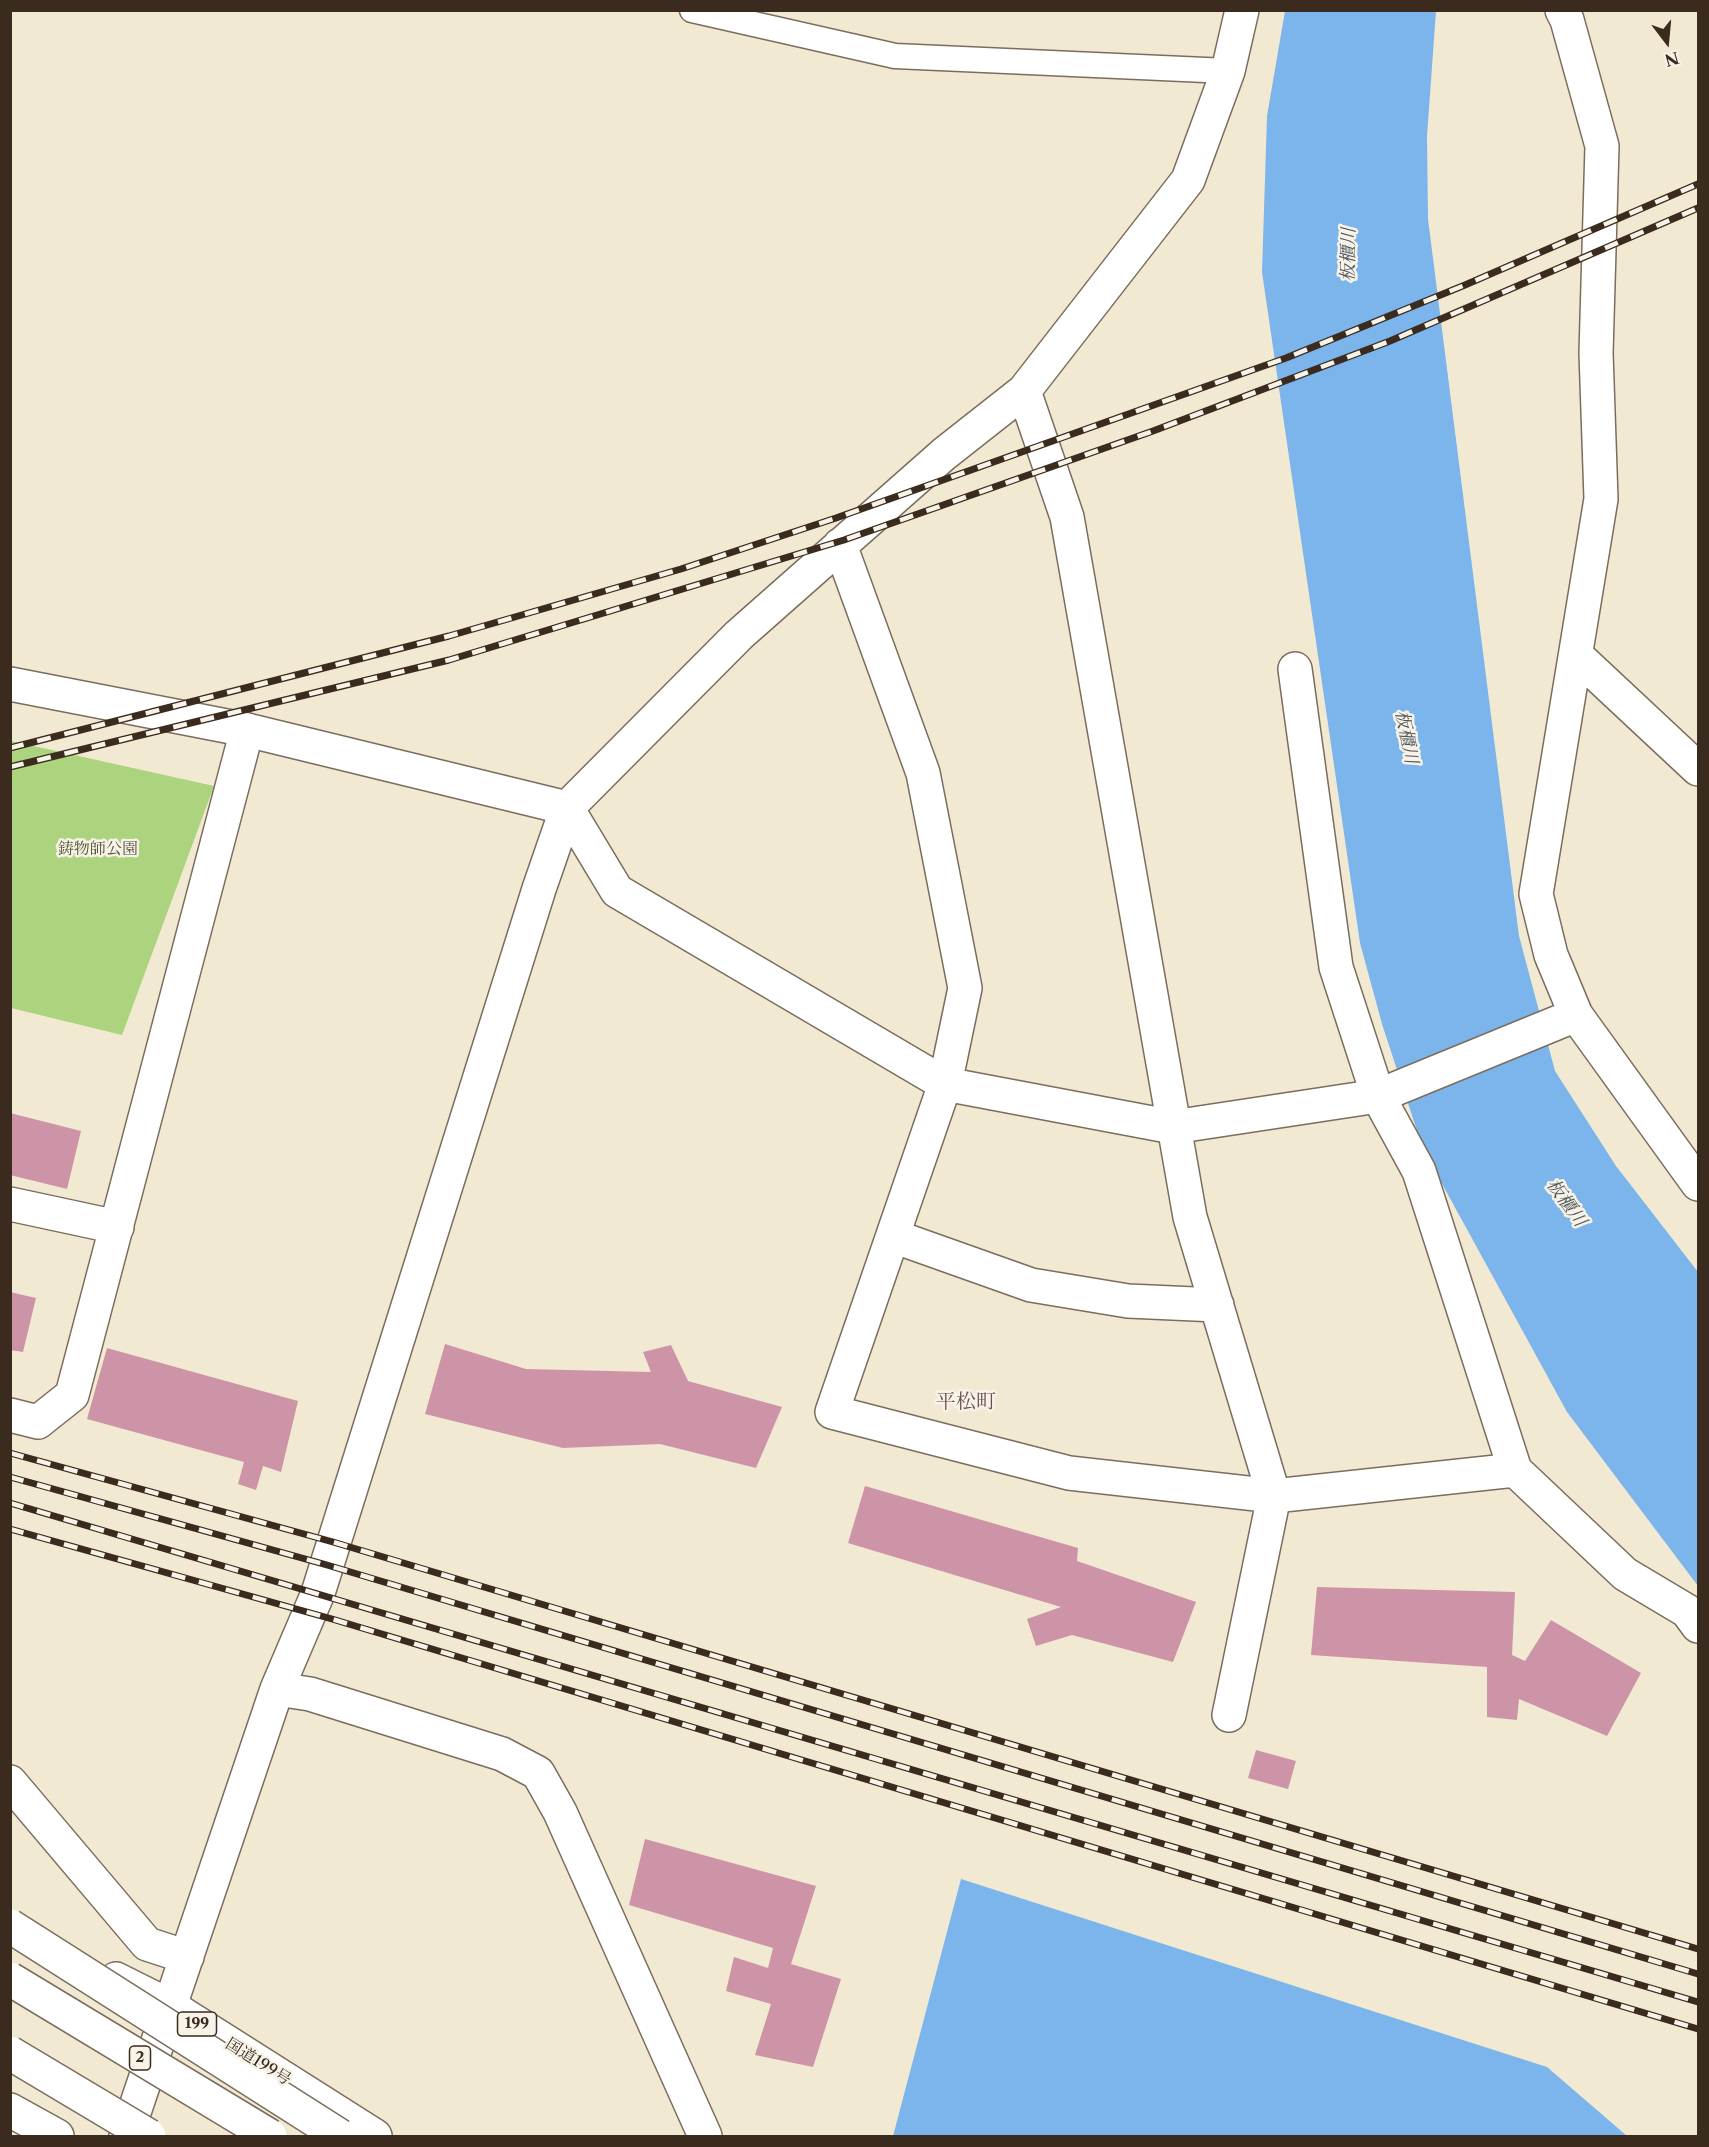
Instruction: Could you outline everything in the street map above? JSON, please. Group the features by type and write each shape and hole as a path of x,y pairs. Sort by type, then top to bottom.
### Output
{"main road":[{"path":"126,2136 277,1689 324,1575 532,911 567,808 739,634 944,454 1024,392 1188,180 1228,71 1242,10"},
{"path":"1562,10 1567,20 1602,146 1596,353 1601,499 1577,656 1536,894 1551,955 1576,1015 1698,1184"},
{"path":"1024,392 1066,517 1190,1217 1274,1496 1229,1715"},
{"path":"840,545 923,773 965,988 945,1084 832,1412 1069,1473 1274,1496 1515,1470"},
{"path":"1577,656 1698,769"},
{"path":"1295,669 1336,967 1419,1171 1515,1470 1625,1574 1695,1613"},
{"path":"10,684 247,730 567,808 617,891 945,1084 1173,1126 1385,1092 1576,1015"},
{"path":"10,1415 38,1422 72,1395 247,730"},
{"path":"10,1204 117,1227"},
{"path":"893,1236 1031,1285 1128,1301 1217,1305"},
{"path":"277,1689 309,1694 502,1754 538,1773 560,1812 705,2136"},
{"path":"10,1782 147,1944 187,1957"},
{"path":"10,1925 340,2136"},
{"name":"国道199号","path":"10,1925 170,2007 375,2136"},
{"name":"2","path":"10,1979 270,2136"},
{"path":"10,2053 148,2136"},
{"path":"10,2110 57,2136"}],"lane":[{"path":"692,10 895,56 1228,71"}],"green space":[{"name":"鋳物師公園","path":"11,741 214,786 122,1035 11,1008"}],"water":[{"name":"板櫃川","path":"1285,11 1436,11 1427,136 1428,219 1519,936 1555,1071 1616,1166 1698,1272 1698,1586 1567,1412 1423,1149 1382,1024 1360,943 1262,272 1267,116"},
{"path":"961,1879 1547,2067 1627,2136 893,2136"}],"building":[{"path":"10,1113 81,1131 67,1189 10,1175"},
{"path":"10,1292 36,1298 23,1352 10,1350"},
{"path":"445,1344 526,1369 651,1372 643,1352 671,1345 688,1381 782,1407 756,1468 660,1444 563,1448 425,1414"},
{"path":"107,1348 298,1401 281,1472 263,1466 256,1490 238,1484 244,1462 87,1419"},
{"path":"865,1486 1078,1548 1077,1561 1196,1602 1173,1662 1072,1635 1036,1646 1027,1619 1061,1607 848,1543"},
{"path":"1317,1587 1515,1592 1512,1655 1525,1661 1551,1620 1641,1673 1607,1736 1519,1699 1517,1720 1487,1717 1487,1667 1311,1655"},
{"path":"1256,1750 1296,1761 1288,1789 1248,1778"},
{"path":"645,1839 816,1886 791,1964 841,1979 813,2067 755,2055 771,2004 726,1991 734,1957 768,1968 773,1948 629,1905"}],"railway":[{"path":"10,748 449,636 681,569 836,518 1286,358 1465,285 1698,184"},
{"path":"10,767 449,660 844,540 1153,431 1390,341 1698,208"},
{"path":"10,1453 333,1542 1698,1949"},
{"path":"10,1477 327,1565 1698,1974"},
{"path":"10,1503 1698,2002"},
{"path":"10,1529 332,1619 1698,2029"}],"district":[{"name":"平松町","path":"966,1402"}]}
